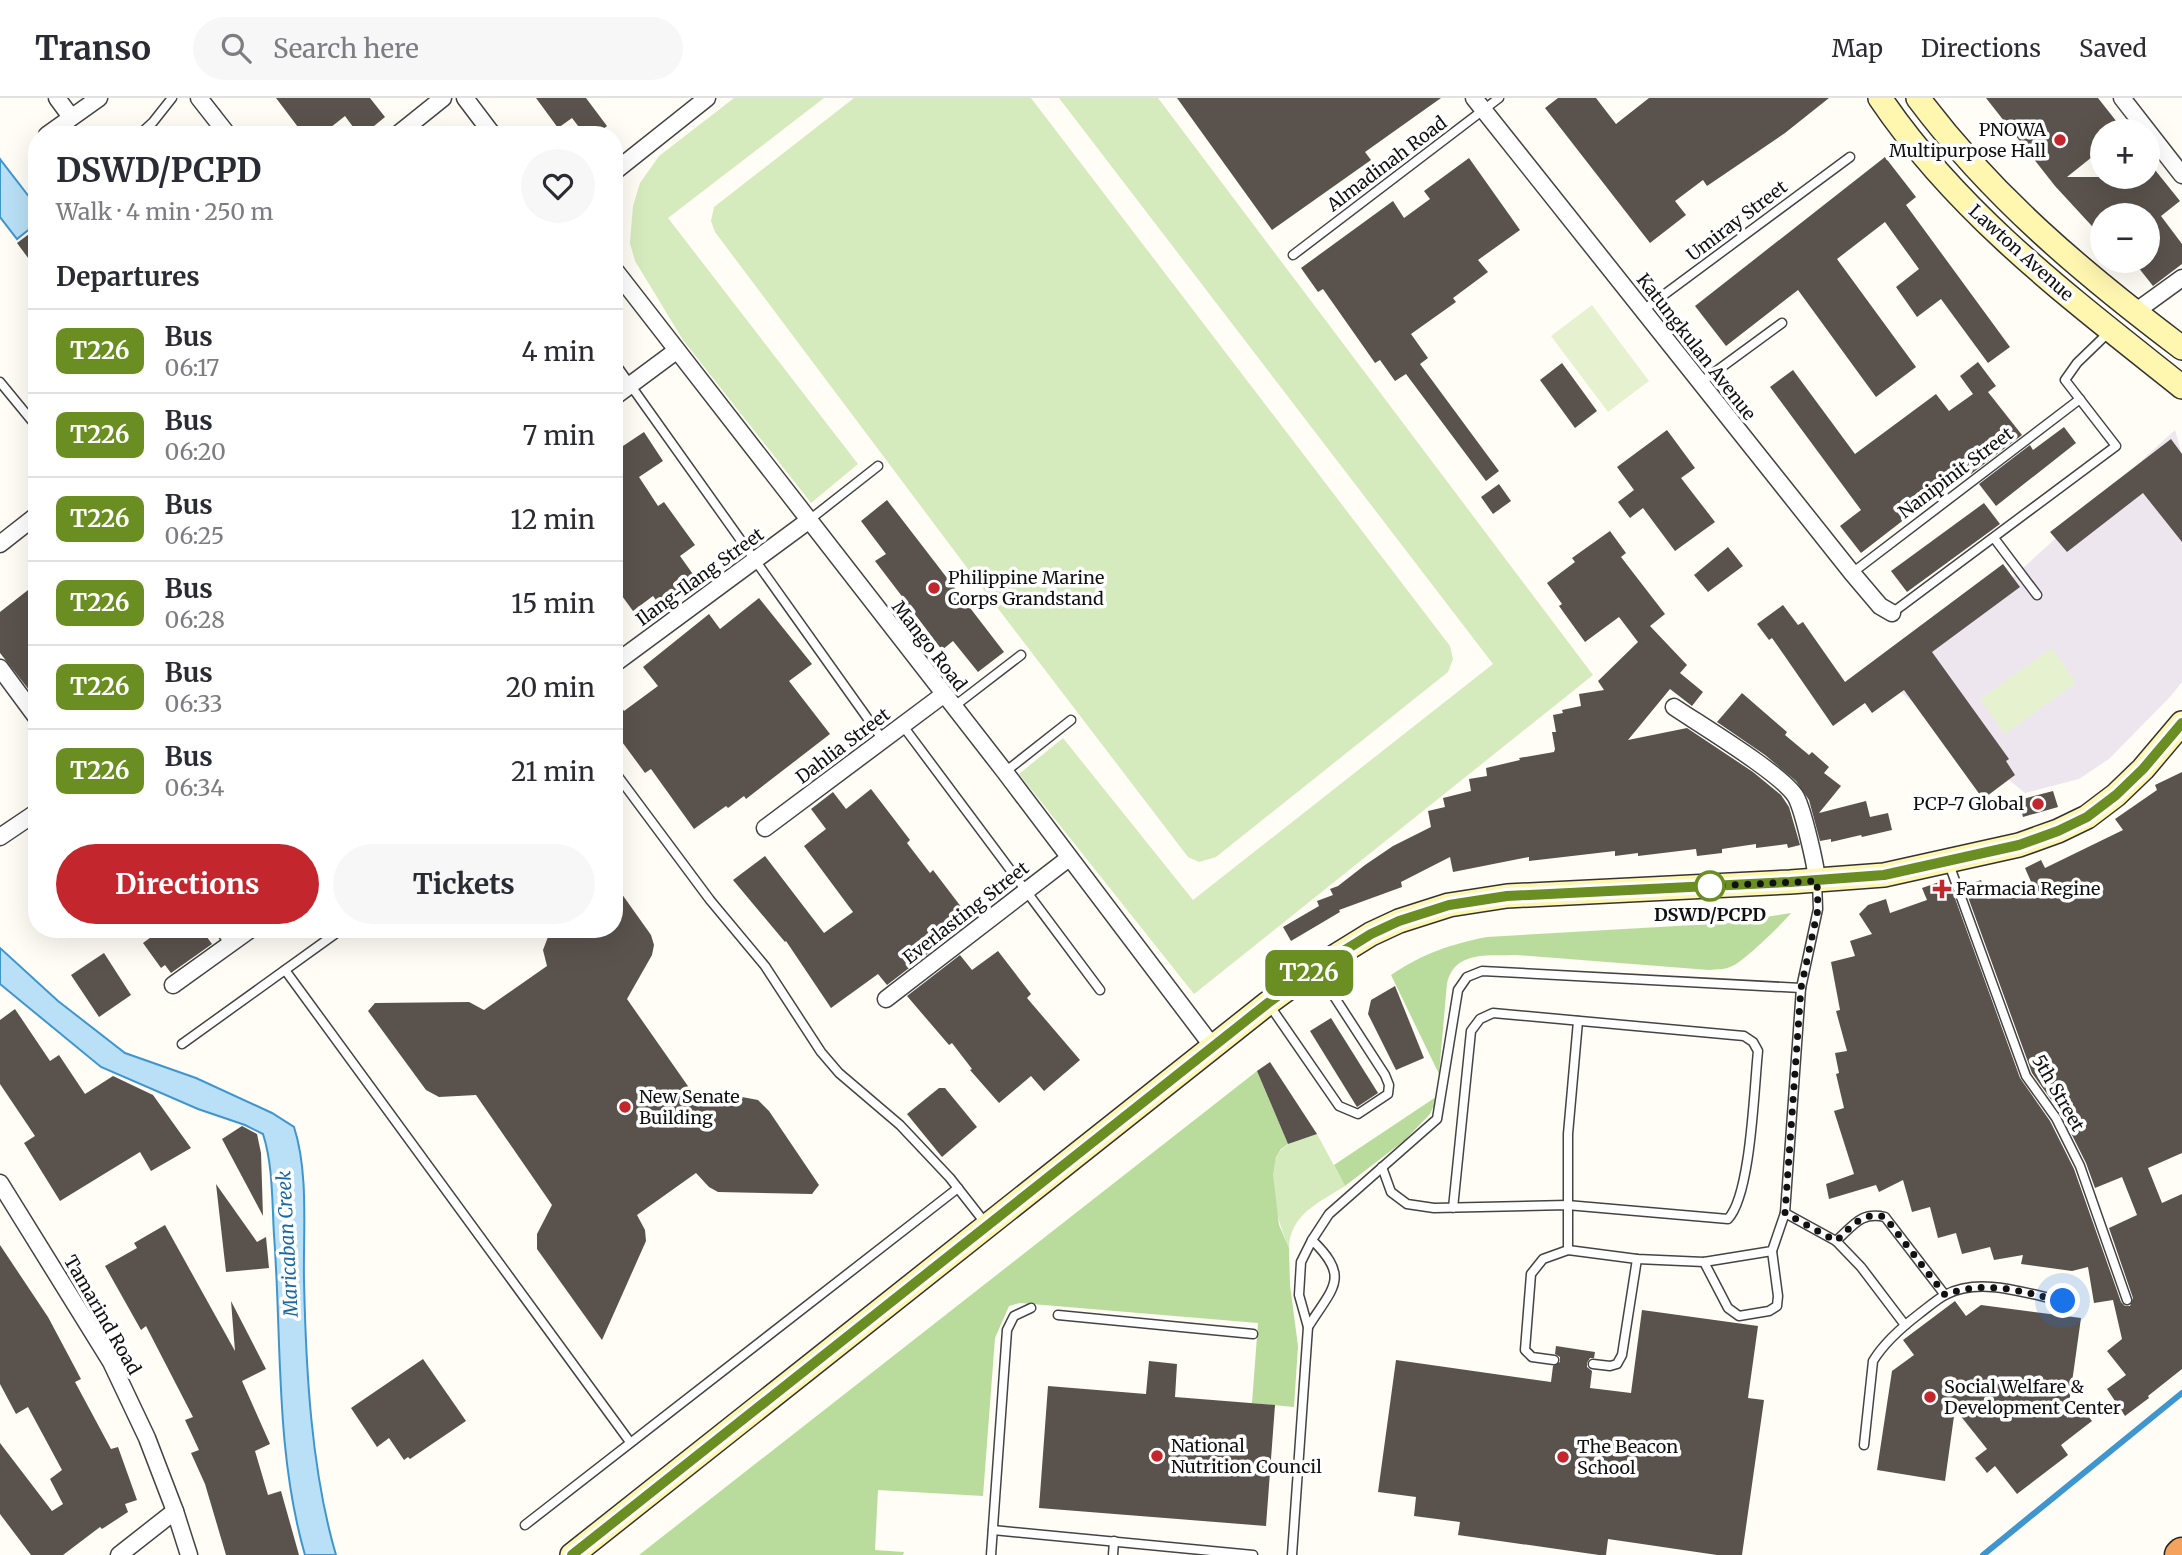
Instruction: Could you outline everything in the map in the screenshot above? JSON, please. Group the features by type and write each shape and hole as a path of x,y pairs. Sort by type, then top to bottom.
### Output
{"main road":[{"name":"Lawton Avenue","path":"1880,98 1901,129 1955,192 2015,252 2182,387"},
{"name":"Lawton Avenue","path":"1918,98 1950,141 2024,218 2182,348"},
{"path":"572,1555 1268,1003 1316,968 1371,934 1399,921 1449,905 1507,896 1817,881 1884,875 2019,845 2087,817 2116,795 2143,769 2182,723"}],"street":[{"path":"57,98 71,117"},
{"path":"59,126 99,98"},
{"path":"199,98 221,126"},
{"path":"408,126 443,98"},
{"path":"465,98 486,126"},
{"path":"623,166 707,98"},
{"path":"2122,98 2182,175"},
{"name":"Katungkulan Avenue","path":"1479,104 1852,573 1880,606 1892,613"},
{"path":"2135,312 2182,278"},
{"name":"Mango Road","path":"623,282 1005,772 1213,1046"},
{"path":"623,391 676,351"},
{"name":"Ilang-Ilang Street","path":"623,657 808,521"},
{"path":"0,544 28,522"},
{"path":"0,668 28,706"},
{"name":"Dahlia Street","path":"765,828 902,725 948,701"},
{"path":"1674,707 1780,779 1796,796 1816,867 1817,881"},
{"path":"0,837 28,818"},
{"name":"Everlasting Street","path":"886,999 1069,858"},
{"path":"173,985 239,938"},
{"name":"Tamarind Road","path":"0,1183 111,1362 146,1438 189,1555"},
{"path":"119,1555 175,1511"}],"lane":[{"path":"149,126 172,98"},
{"name":"Almadinah Road","path":"1293,255 1479,104 1499,98"},
{"name":"Umiray Street","path":"1642,311 1850,157"},
{"path":"1699,383 1782,323"},
{"path":"1892,613 2116,446 2065,380 2077,363 2110,330"},
{"path":"623,374 883,740"},
{"path":"0,382 28,416"},
{"name":"Nanipinit Street","path":"1852,573 2080,399"},
{"path":"808,521 878,467"},
{"path":"1994,538 2037,595"},
{"path":"948,701 1021,655"},
{"path":"1005,772 1071,720"},
{"path":"902,725 1100,990"},
{"path":"623,783 703,891 765,966 821,1052 839,1073 900,1125 958,1188 987,1225"},
{"name":"5th Street","path":"1948,862 2026,1076 2056,1118 2080,1166 2127,1300"},
{"path":"1704,1262 1728,1308 1739,1316 1769,1311 1777,1306 1772,1251 1785,1213 1801,988 1818,909 1817,881"},
{"path":"225,938 229,945"},
{"path":"182,1044 329,938"},
{"path":"1268,1003 1339,1106 1358,1114 1388,1094 1389,1085 1385,1075 1316,968"},
{"path":"285,970 630,1443"},
{"path":"1292,1555 1308,1327 1299,1295 1301,1262 1329,1214 1437,1119 1458,990 1467,977 1482,971 1801,988"},
{"path":"1382,1167 1391,1192 1407,1204 1434,1209 1567,1205 1728,1219 1735,1212 1749,1155 1758,1051 1753,1042 1744,1036 1493,1013 1480,1019 1471,1031 1453,1208"},
{"path":"1568,1251 1568,1134 1578,1021"},
{"path":"525,1525 958,1188"},
{"path":"1785,1213 1836,1241 1861,1267 1905,1325"},
{"path":"1836,1241 1863,1217 1872,1214 1885,1217 1945,1295"},
{"path":"1308,1327 1333,1289 1335,1275 1331,1258 1312,1240"},
{"path":"1554,1360 1532,1357 1525,1350 1531,1274 1543,1259 1568,1251 1637,1259 1704,1262 1772,1251"},
{"path":"1593,1364 1617,1364 1622,1354 1637,1259"},
{"path":"1864,1445 1873,1361 1878,1352 1905,1325 1945,1295 1986,1285 2063,1301"},
{"path":"991,1555 1007,1330 1014,1316 1031,1308"},
{"path":"1058,1315 1253,1334"},
{"path":"993,1530 1253,1555"},
{"path":"1113,1555 1114,1541"}],"shaded area":[{"path":"2175,430 2182,455 2182,682 2109,759 2079,779 2025,793 1893,686"}],"green space":[{"path":"734,98 824,98 668,218 858,464 811,503 683,340 635,261 630,243 633,206 640,183 659,156"},
{"path":"854,98 1031,98 1450,646 1453,659 1448,672 1216,857 1199,862 1188,857 715,232 711,221 714,207"},
{"path":"1059,98 1158,98 1593,675 1194,994 1019,774 1063,738 1193,900 1493,664"},
{"path":"1592,305 1649,381 1608,412 1551,336"},
{"path":"2052,648 2076,683 2005,734 1980,699"},
{"path":"1791,913 1745,957 1724,969 1516,955 1484,956 1465,960 1451,972 1447,983 1439,1074 1391,975 1437,951 1487,937 1729,923"},
{"path":"1257,1071 1288,1144 1276,1157 1273,1174 1279,1225 1289,1248 1290,1285 1298,1346 1294,1407 1252,1403 1258,1323 1020,1303 1009,1306 995,1338 983,1496 878,1490 875,1550 904,1552 903,1555 639,1555"},
{"path":"1439,1095 1430,1114 1405,1140 1345,1186 1334,1165"},
{"path":"1317,1134 1345,1186 1308,1210 1295,1226 1289,1248 1274,1198 1275,1159 1288,1144"}],"water":[{"path":"0,159 28,195 28,230 17,239 0,217"},
{"name":"Maricaban Creek","path":"0,948 58,1001 125,1053 196,1078 272,1113 294,1127 302,1164 305,1315 311,1420 321,1489 336,1555 305,1555 295,1516 284,1436 271,1184 269,1158 263,1134 101,1067 0,984"}],"building":[{"path":"276,98 370,98 385,117 374,126 352,126 345,116 332,126 297,126"},
{"path":"536,98 586,98 607,126 578,126 572,118 557,126"},
{"path":"1177,98 1441,98 1365,152 1371,160 1272,230"},
{"path":"1558,98 1596,98 1616,124 1649,98 1829,98 1785,133 1707,186 1703,180 1675,201 1686,215 1650,243 1545,108"},
{"name":"PNOWA Multipurpose Hall","path":"1986,98 2098,98 2115,119 2090,119 2090,159 2067,177 2090,177 2090,189 2160,189 2160,176 2180,201 2161,216 2182,244 2182,264 2153,286 2143,273 2160,273 2160,203 2090,203 2090,224 2055,186"},
{"path":"1885,157 1916,197 1906,205 2010,347 1988,363 1941,299 1917,317 1896,287 1919,269 1885,222 1837,259 1916,367 1876,397 1798,290 1726,346 1695,306"},
{"path":"1469,158 1520,230 1478,260 1488,272 1453,298 1456,302 1411,334 1428,358 1420,364 1499,471 1486,481 1406,374 1395,381 1380,360 1375,363 1323,289 1318,292 1301,268 1393,201 1404,218 1430,199 1424,191"},
{"path":"28,235 28,258 17,243"},
{"path":"1978,362 1996,386 1988,392 2022,435 1971,474 1968,470 1861,553 1840,526 1861,510 1770,387 1793,370 1855,454 1936,394 1949,411 1973,394 1960,376"},
{"path":"1562,363 1597,411 1575,428 1540,380"},
{"path":"2064,427 2076,443 1996,506 1979,484 2030,445 2033,450"},
{"path":"1667,430 1695,468 1681,478 1715,522 1675,551 1643,508 1630,518 1618,502 1634,490 1617,467"},
{"path":"644,432 663,461 639,477 658,506 664,502 695,545 680,556 695,577 673,593 678,600 664,611 653,596 633,611 623,597 623,446"},
{"path":"2171,439 2182,454 2182,542 2143,493 2067,552 2050,532"},
{"path":"1499,484 1511,501 1493,514 1481,497"},
{"name":"Philippine Marine Corps Grandstand","path":"887,500 1004,652 978,672 953,641 942,650 914,613 911,616 900,602 904,599 875,561 886,554 861,521"},
{"path":"1984,503 2000,524 1907,592 1891,571"},
{"path":"1610,531 1626,553 1621,557 1665,614 1650,626 1687,665 1680,673 1703,692 1692,706 1670,689 1628,740 1687,728 1753,772 1781,795 1789,807 1800,845 1788,848 1787,844 1756,848 1756,844 1697,856 1696,849 1638,856 1638,853 1615,856 1615,851 1529,861 1529,857 1453,872 1450,857 1401,882 1402,887 1339,910 1340,912 1291,941 1283,927 1319,906 1317,901 1333,895 1330,889 1393,846 1431,827 1428,811 1445,807 1443,798 1471,791 1469,779 1487,776 1486,768 1520,760 1519,758 1554,752 1552,732 1556,732 1553,715 1581,706 1579,694 1604,690 1598,681 1638,642 1619,617 1585,642 1559,606 1562,604 1547,583 1575,562 1572,558"},
{"path":"1728,547 1743,566 1708,592 1694,575"},
{"path":"2003,564 2020,587 1932,652 2009,759 2006,761 2015,775 1983,799 1904,690 1872,713 1865,703 1833,726 1772,638 1769,640 1757,624 1783,605 1798,625 1803,622 1845,682"},
{"path":"28,590 28,689 0,653 0,612"},
{"path":"759,598 812,664 789,681 830,734 746,799 744,796 728,808 726,806 694,829 651,769 645,773 623,743 623,710 658,686 643,667 709,614 720,629"},
{"path":"1742,693 1787,732 1785,735 1809,755 1812,752 1829,767 1824,773 1841,786 1819,813 1866,801 1870,817 1888,813 1892,830 1831,842 1831,839 1820,841 1809,800 1796,781 1765,755 1717,722"},
{"path":"2182,772 2182,1153 2148,1168 2162,1203 2182,1194 2182,1369 2125,1416 2107,1389 2126,1375 2107,1351 2122,1339 2113,1300 2094,1303 2088,1267 2072,1271 2021,1264 2023,1255 1994,1260 1990,1247 1962,1254 1956,1233 1938,1238 1930,1207 1912,1212 1903,1180 1879,1192 1876,1185 1829,1199 1826,1184 1854,1174 1834,1111 1844,1108 1836,1074 1839,1073 1835,1053 1847,1051 1836,1011 1840,1010 1831,962 1855,956 1850,941 1872,934 1859,914 1868,905 1886,899 1890,913 1927,900 1922,888 1945,880 1948,891 1952,890 2020,1078 2050,1121 2074,1169 2121,1302 2130,1306 2133,1298 2109,1228 2137,1215 2122,1177 2095,1188 2062,1115 2032,1073 1964,886 1981,880 1988,899 2032,884 2025,868 2041,860 2045,868 2123,830 2115,819 2157,790 2155,785"},
{"path":"871,789 910,840 907,843 930,873 933,870 965,912 941,930 948,938 887,985 878,974 831,1008 786,941 733,880 765,856 824,933 853,912 804,846 826,829 811,809 833,792 846,809"},
{"name":"PCP-7 Global","path":"2053,791 2058,807 2023,817 2019,800"},
{"name":"New Senate Building","path":"623,896 651,935 654,945 652,955 627,999 697,1099 742,1097 758,1100 769,1111 819,1185 812,1194 718,1192 696,1173 637,1215 645,1230 646,1241 602,1340 537,1249 537,1234 552,1205 476,1095 439,1097 426,1090 368,1011 375,1003 469,1002 484,1010 547,966 543,950 548,938 623,938"},
{"path":"150,938 208,938 212,944 171,973 165,965 161,968 143,943"},
{"path":"998,951 1031,994 1027,998 1080,1060 1044,1091 1031,1076 999,1103 970,1070 972,1069 952,1043 949,1045 907,996 960,955 972,970"},
{"path":"104,953 131,995 99,1017 71,975"},
{"path":"1395,986 1424,1058 1396,1070 1368,1014 1371,1000"},
{"path":"15,1009 50,1061 59,1055 85,1094 113,1076 153,1095 191,1148 151,1171 140,1152 60,1201 24,1143 35,1136 0,1084 0,1020"},
{"path":"1331,1018 1378,1093 1357,1107 1310,1031"},
{"path":"1270,1062 1317,1134 1288,1144 1257,1071"},
{"path":"939,1088 945,1088 977,1127 942,1157 907,1114"},
{"path":"242,1126 257,1134 261,1153 263,1216 222,1139"},
{"path":"216,1184 257,1242 266,1237 269,1268 226,1272"},
{"path":"165,1225 235,1351 231,1301 266,1369 242,1381 270,1444 255,1451 268,1495 281,1491 299,1555 226,1555 205,1484 191,1453 199,1450 185,1420 193,1417 146,1326 141,1330 105,1266 137,1248 134,1243"},
{"path":"0,1245 48,1317 81,1379 75,1382 111,1449 118,1447 137,1500 125,1504 128,1512 102,1529 100,1527 63,1555 31,1555 0,1514 0,1443 52,1511 63,1504 50,1479 62,1470 28,1407 16,1414 0,1384"},
{"name":"Social Welfare & Development Center","path":"1955,1301 1966,1316 1981,1305 2081,1318 2067,1418 2082,1408 2092,1421 2061,1445 2068,1455 2017,1494 1995,1466 1987,1473 1975,1458 1987,1449 1955,1409 1945,1481 1877,1470 1892,1371 1914,1355 1903,1340"},
{"path":"1642,1310 1758,1326 1748,1398 1764,1400 1742,1555 1717,1555 1608,1539 1606,1555 1599,1555 1458,1535 1460,1522 1414,1516 1416,1497 1378,1492 1396,1360 1551,1382 1553,1366 1560,1362 1560,1357 1555,1354 1556,1346 1595,1352 1594,1358 1590,1358 1587,1363 1587,1367 1592,1371 1590,1388 1631,1393"},
{"path":"423,1359 466,1421 410,1459 408,1457 404,1460 389,1438 377,1447 351,1408"},
{"name":"National Nutrition Council","path":"1149,1361 1177,1364 1175,1397 1275,1405 1266,1526 1039,1508 1048,1386 1146,1394"}],"waterway":[{"path":"1983,1555 2182,1393"}],"bus line":[{"name":"T226","path":"572,1555 1268,1003 1316,968 1371,934 1399,921 1449,905 1507,896 1884,875 2019,845 2087,817 2116,795 2143,769 2182,723"}],"place":[{"name":"PNOWA Multipurpose Hall","path":"2060,140"},
{"name":"Philippine Marine Corps Grandstand","path":"934,588"},
{"name":"PCP-7 Global","path":"2038,804"},
{"name":"DSWD/PCPD","path":"1710,886"},
{"name":"Farmacia Regine","path":"1942,889"},
{"name":"New Senate Building","path":"625,1107"},
{"name":"Social Welfare & Development Center","path":"1930,1397"},
{"name":"National Nutrition Council","path":"1157,1456"},
{"name":"The Beacon School","path":"1563,1457"}],"route":[{"path":"1710,886 1817,881 1818,909 1801,988 1785,1213 1836,1241 1863,1217 1872,1214 1885,1217 1945,1295 1986,1285 2063,1301"}]}
